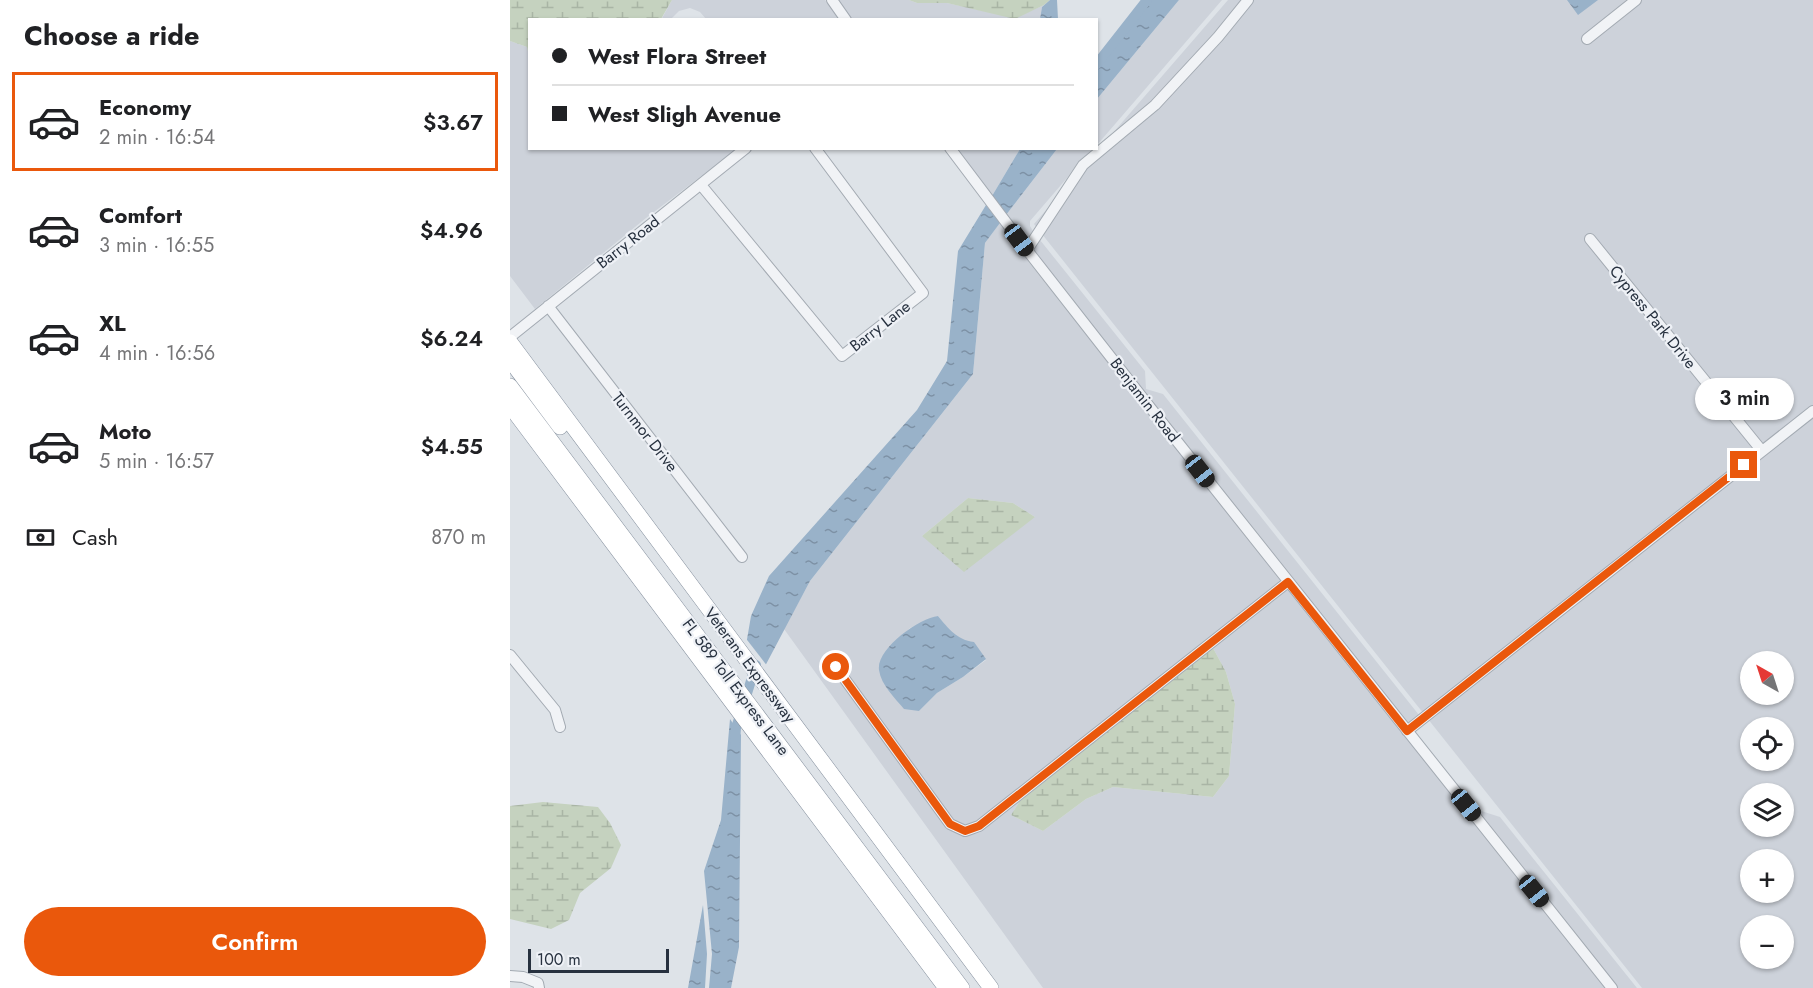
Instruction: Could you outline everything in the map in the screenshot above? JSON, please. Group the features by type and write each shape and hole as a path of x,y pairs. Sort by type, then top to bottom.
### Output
{"highway":[{"name":"Veterans Expressway","path":"510,342 519,380 673,562 991,988"},
{"name":"FL 589 Toll Express Lane","path":"510,360 519,380 717,661 962,988"},
{"path":"510,406 945,988"}],"street":[{"path":"832,0 845,18"},
{"path":"1027,250 1083,165 1155,105 1218,37 1248,0"},
{"path":"1587,39 1636,0"},
{"name":"Barry Road","path":"510,337 744,150"},
{"name":"Barry Lane","path":"701,185 842,356 922,292 816,150"},
{"name":"Benjamin Road","path":"951,150 974,182 1288,582 1612,988"},
{"name":"Cypress Park Drive","path":"1590,239 1762,451"},
{"name":"Turnmor Drive","path":"548,306 742,557"},
{"path":"1407,731 1813,411"},
{"path":"836,667 950,824 965,831 979,826 1288,582"},
{"path":"510,655 555,710 560,727"},
{"path":"510,976 523,977 538,983 540,988"}],"shaded area":[{"path":"672,0 825,0 839,18 705,18 700,12 690,8 679,11 672,18 662,18"},
{"path":"838,0 909,0 917,3 947,3 1015,18 851,18"},
{"path":"1179,0 1222,0 1098,144 1098,98"},
{"path":"1228,0 1813,0 1813,988 1642,988 1034,224"},
{"path":"1044,5 1040,18 1015,18"},
{"path":"510,41 527,47 528,52 528,150 736,150 646,218 535,309 510,276"},
{"path":"957,150 1019,150 992,196"},
{"path":"1056,150 1092,150 1078,162 1030,221 1033,231 1026,241 1006,215"},
{"path":"1000,223 1281,581 974,823 965,825 953,820 837,660 829,665 946,826 964,836 979,833 1020,801 1011,815 1043,831 1086,799 1113,787 1213,797 1229,776 1235,704 1226,672 1213,648 1288,589 1605,988 1043,988 784,629 810,581 973,374 985,243","holes":["968,498 1013,503 1035,517 922,536","938,616 950,631 986,660 937,693 919,711 905,633 910,628"]},
{"path":"1040,240 1145,371 1146,389 1163,394 1419,715 1407,724 1033,251"},
{"path":"1475,809 1500,817 1637,988 1618,988"}],"green space":[{"path":"510,0 672,0 662,18 528,18 528,52 527,47 510,41"},
{"path":"909,0 1050,0 1017,18 947,3 917,3"},
{"path":"968,498 1013,503 1035,517 964,572 922,536"},
{"path":"1213,648 1226,672 1235,704 1229,776 1213,797 1113,787 1086,799 1043,831 1011,815 1020,801"},
{"path":"543,802 598,807 610,823 621,845 611,868 580,893 569,920 551,929 510,919 510,806"}],"water":[{"path":"1050,0 1057,0 1058,18 1040,18 1042,7"},
{"path":"1147,0 1179,0 1098,98 1098,64"},
{"path":"1567,0 1598,0 1578,15"},
{"path":"1019,150 1056,150 1006,215 992,196"},
{"path":"986,205 1000,223 985,243 973,374 810,581 763,670 745,651 751,616 769,576 917,410 947,361 958,251"},
{"path":"938,616 958,636 974,642 986,659 937,693 919,711 904,709 882,681 879,670 880,662 891,644 910,628"},
{"path":"730,719 741,735 739,947 731,988 709,988 712,954 704,871 721,820"},
{"path":"703,905 707,954 705,988 688,988"}],"pier":[{"path":"744,636 768,667 765,675 742,650"}],"waterway":[{"path":"1098,62 1147,0"},
{"path":"735,742 736,728 756,665"}],"route":[{"path":"836,667 950,824 965,831 979,826 1288,582 1407,731 1744,465"}]}
